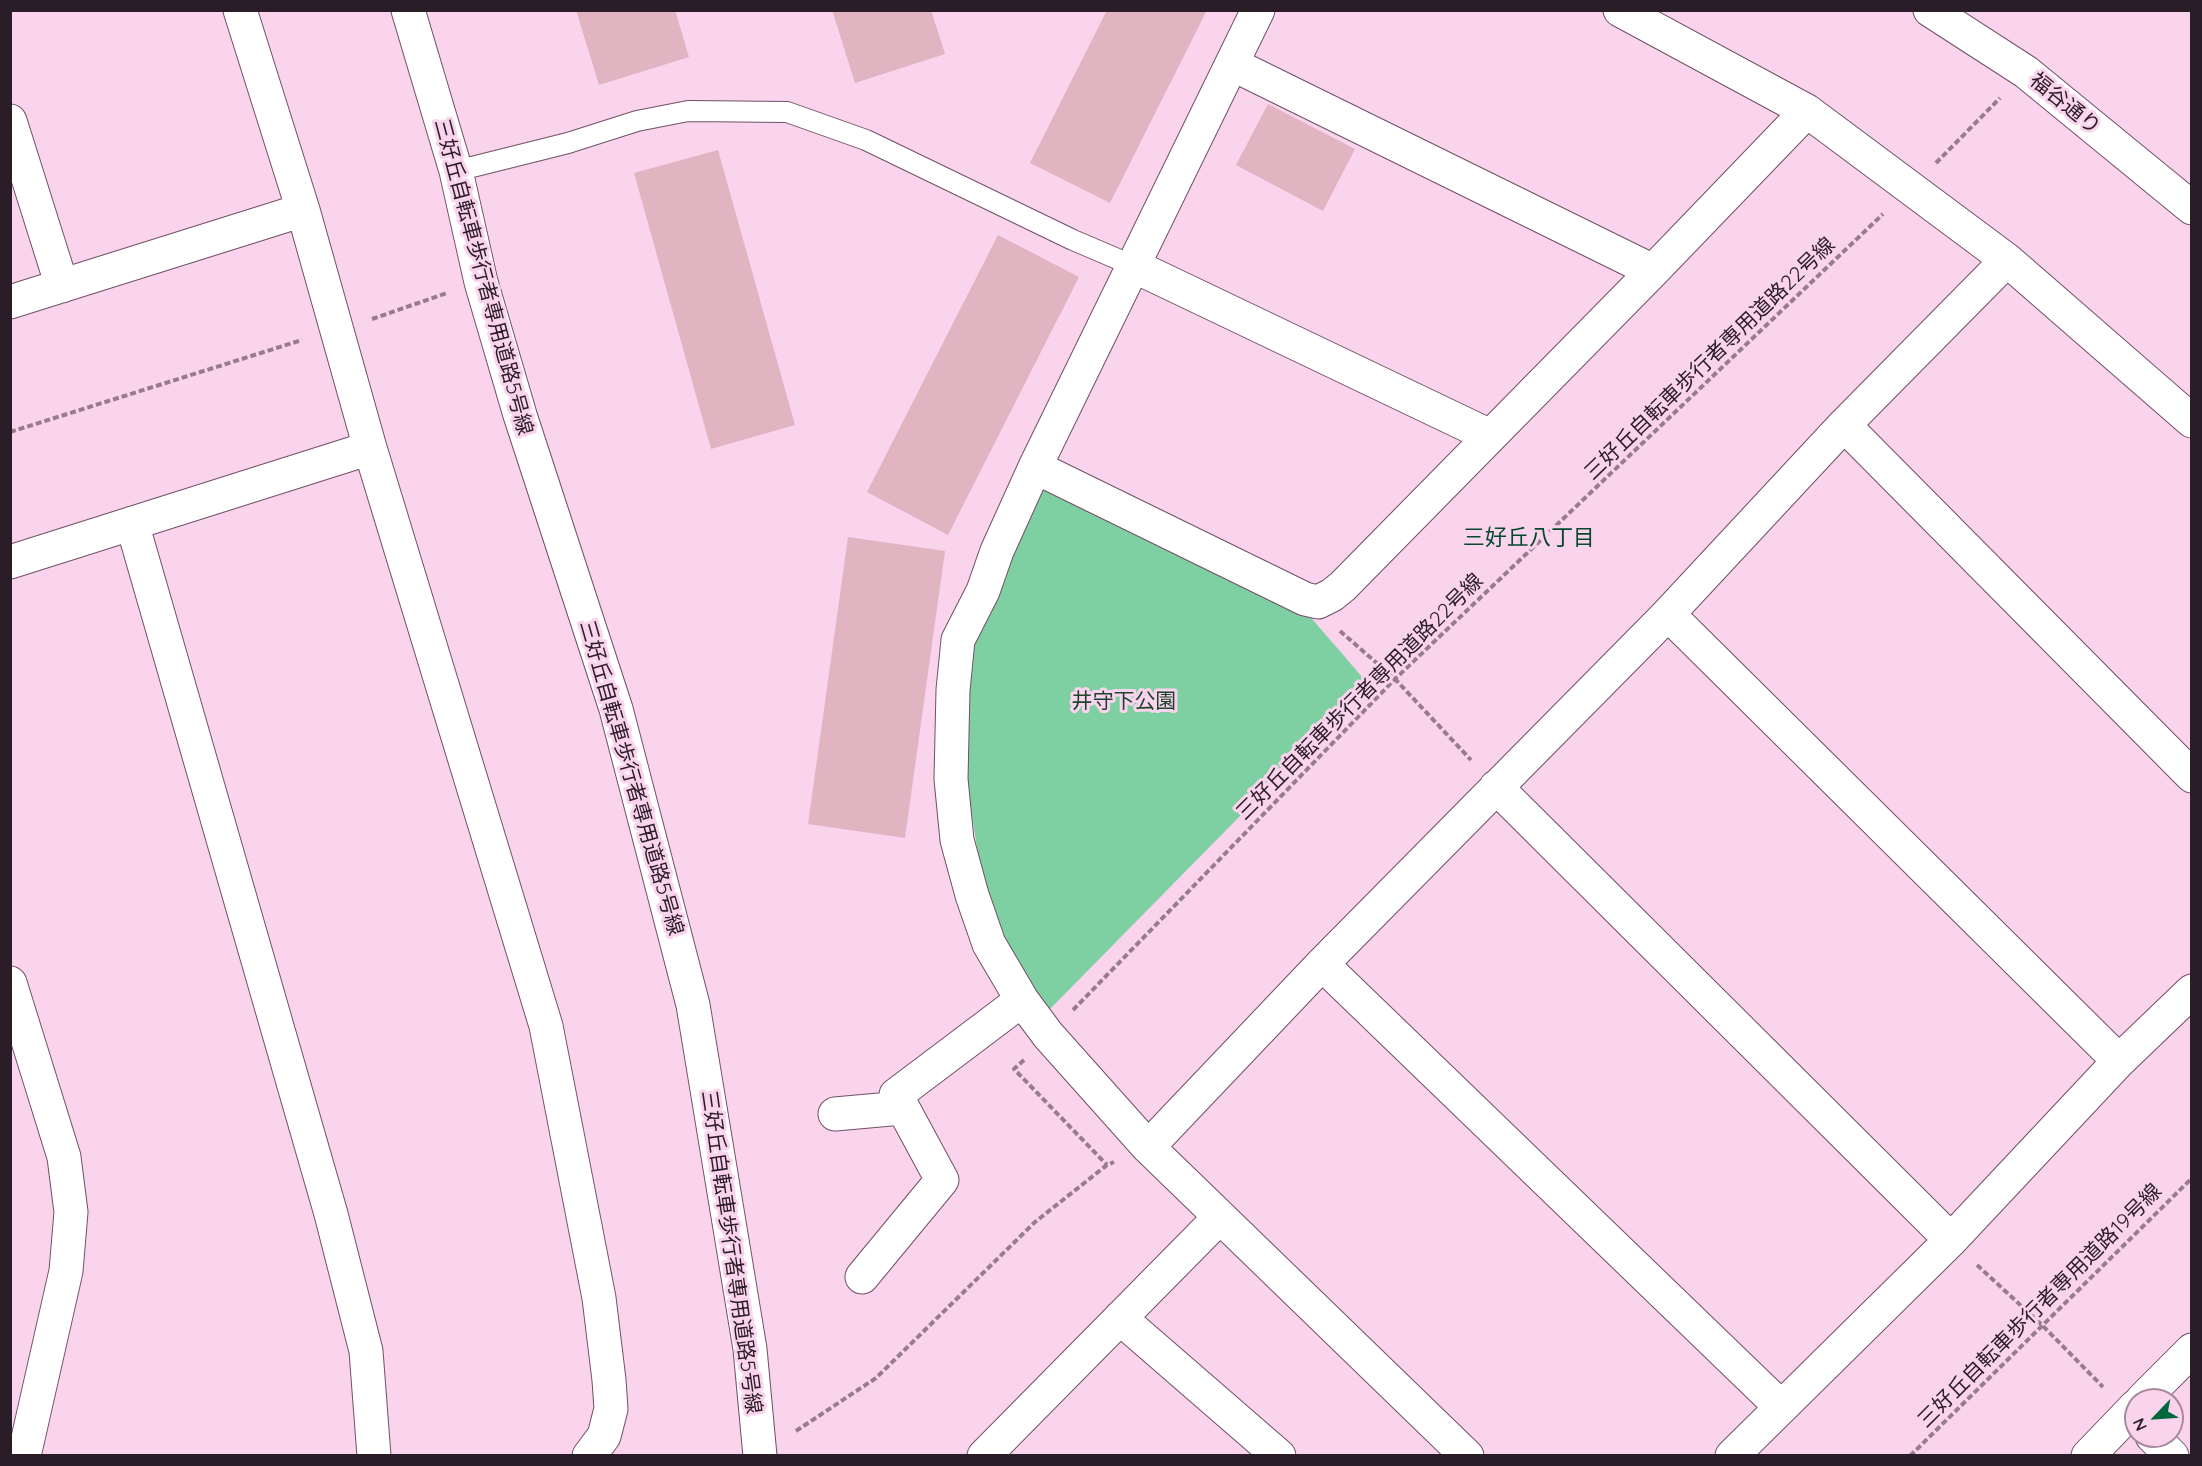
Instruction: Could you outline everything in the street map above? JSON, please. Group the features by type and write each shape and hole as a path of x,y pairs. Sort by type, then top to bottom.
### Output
{"street":[{"path":"240,10 303,210 370,448 546,1026 599,1298 609,1380 611,1408 604,1436 589,1455"},
{"name":"三好丘自転車歩行者専用道路5号線","path":"408,10 456,171 480,282 519,415 616,709 693,1005 750,1348 760,1455"},
{"path":"1258,10 1035,467 997,552 983,591 958,640 953,690 951,779 957,840 972,895 989,944 1022,1000 1048,1035 1148,1147 1467,1455"},
{"path":"1620,10 1807,111 2007,260 2192,421"},
{"name":"福谷通り","path":"1930,10 2026,72 2192,208"},
{"path":"1232,64 1653,271"},
{"path":"1035,467 1305,599 1318,602 1343,586 1807,111"},
{"path":"10,121 62,286"},
{"path":"10,302 303,210"},
{"path":"1148,1147 1322,964 1668,614 1844,425 2007,260"},
{"path":"1134,266 1490,436"},
{"path":"1844,425 2192,776"},
{"path":"10,562 370,448"},
{"path":"132,523 334,1226 366,1351 375,1455"},
{"path":"1668,614 2119,1061"},
{"path":"1496,787 1951,1240"},
{"path":"1322,964 1781,1407"},
{"path":"10,983 64,1157 71,1212 66,1271 24,1455"},
{"path":"1732,1455 1951,1240 2119,1061 2192,990"},
{"path":"862,1277 942,1180 896,1095 1022,1000"},
{"path":"835,1114 903,1108"},
{"path":"984,1455 1220,1217"},
{"path":"1120,1318 1279,1455"},
{"path":"2157,1388 2192,1350"},
{"path":"2088,1455 2124,1421"}],"lane":[{"path":"456,171 567,143 637,121 688,111 787,112 866,140 1072,240 1134,266"}],"path":[{"name":"三好丘自転車歩行者専用道路22号線","path":"1048,1035 1395,679 1910,189 2026,72"},
{"path":"10,432 335,329 354,325 480,282"},
{"path":"1318,602 1330,623 1395,679 1496,787"},
{"path":"793,1434 799,1427 876,1378 1035,1222 1107,1165 1148,1147"},
{"name":"三好丘自転車歩行者専用道路19号線","path":"1910,1455 2192,1178"},
{"path":"1951,1240 2124,1399"}],"green space":[{"name":"井守下公園","path":"1022,476 1301,606 1369,685 1049,1010 1004,949 980,865 961,749 961,652"}],"building":[{"path":"576,10 675,10 689,57 599,85"},
{"path":"832,10 931,10 945,54 855,83"},
{"path":"1107,10 1207,10 1110,203 1030,163"},
{"path":"1268,104 1355,149 1323,211 1236,165"},
{"path":"718,150 795,425 711,449 634,173"},
{"path":"998,235 1079,277 948,535 867,492"},
{"path":"848,537 945,551 905,838 808,824"}],"district":[{"name":"三好丘八丁目","path":"1529,538"}]}
